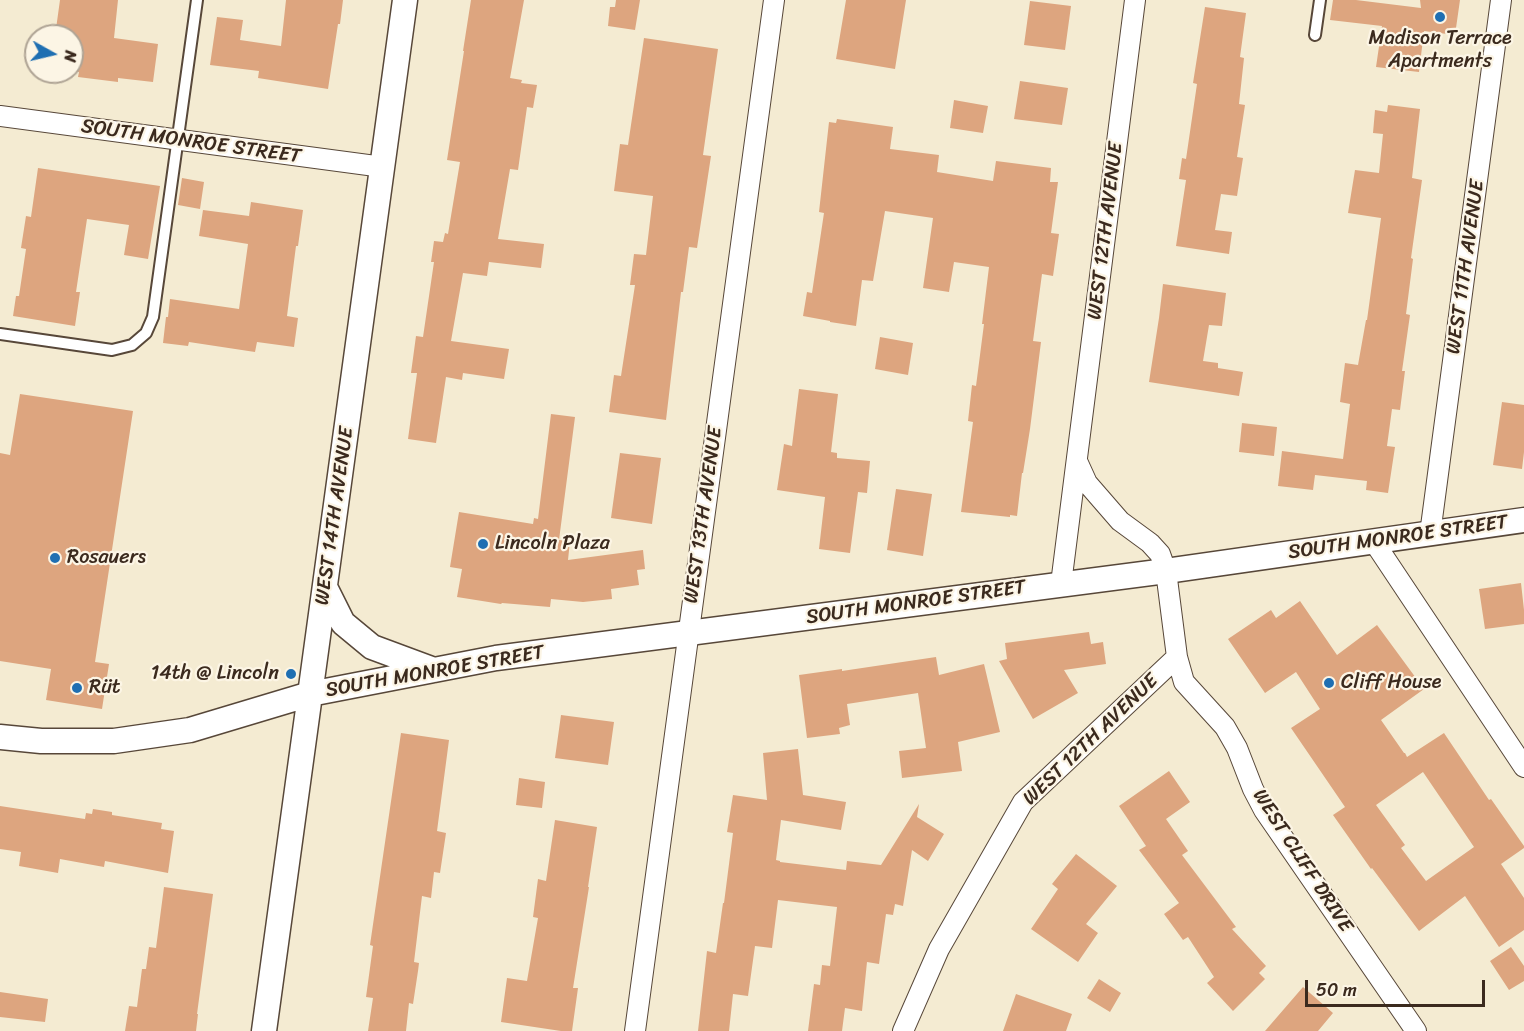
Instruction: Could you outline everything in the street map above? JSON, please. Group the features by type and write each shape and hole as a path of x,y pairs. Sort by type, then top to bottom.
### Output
{"street":[{"name":"WEST 14TH AVENUE","path":"264,1031 405,0"},
{"name":"WEST 13TH AVENUE","path":"635,1031 774,0"},
{"name":"WEST 12TH AVENUE","path":"1061,584 1135,0"},
{"name":"WEST 11TH AVENUE","path":"1430,534 1502,0"},
{"name":"SOUTH MONROE STREET","path":"0,116 383,168"},
{"path":"1077,461 1087,483 1120,521 1150,543 1160,554 1166,571 1177,657"},
{"name":"SOUTH MONROE STREET","path":"0,737 41,741 114,741 190,730 310,694 496,658 1166,571 1524,520"},
{"path":"1374,542 1524,767"},
{"path":"325,587 343,623 372,646 434,670"},
{"name":"WEST 12TH AVENUE","path":"903,1031 939,949 1023,802 1177,657"},
{"name":"WEST CLIFF DRIVE","path":"1177,657 1184,682 1225,727 1237,748 1264,810 1416,1031"}],"lane":[{"path":"0,334 112,350 132,345 146,333 153,317 197,0"},
{"path":"1315,35 1320,0"}],"building":[{"path":"60,0 118,0 114,38 158,44 153,82 118,78 118,82 84,78 84,24 57,24"},
{"path":"286,0 343,0 328,89 258,78 259,71 210,65 217,17 243,20 240,40 281,46"},
{"path":"471,0 524,0 510,78 522,80 521,83 537,85 533,108 527,107 518,170 510,169 498,239 544,244 541,268 489,262 487,276 463,273 451,341 509,349 504,379 463,373 462,380 446,377 436,443 408,439 417,373 411,373 416,336 423,337 434,262 431,262 434,241 443,242 445,233 448,234 460,162 447,160"},
{"path":"616,0 640,0 635,30 608,26 610,7 615,7"},
{"path":"846,0 906,0 895,69 836,59"},
{"path":"1333,0 1356,0 1421,8 1420,0 1460,0 1455,35 1424,31 1419,72 1376,67 1382,26 1330,20"},
{"path":"1030,1 1071,6 1065,50 1024,45"},
{"path":"1205,7 1246,13 1240,57 1244,58 1239,104 1245,105 1237,157 1243,158 1237,196 1221,194 1215,230 1232,232 1229,254 1176,246 1186,180 1179,179 1182,158 1186,159 1197,84 1193,83"},
{"path":"644,38 718,49 703,155 711,156 697,248 689,247 683,292 681,292 666,420 609,412 614,375 621,376 635,285 630,285 634,254 646,255 653,196 614,191 620,144 628,145"},
{"path":"1020,81 1068,88 1062,125 1014,119"},
{"path":"954,100 988,106 983,133 950,128"},
{"path":"1388,105 1420,109 1412,178 1422,180 1411,258 1413,259 1406,314 1410,315 1402,371 1405,371 1400,410 1392,409 1387,446 1395,447 1388,493 1366,490 1367,481 1315,475 1313,490 1278,486 1282,451 1343,459 1350,404 1340,402 1345,363 1358,365 1367,320 1381,218 1348,213 1355,170 1379,173 1383,134 1373,133 1375,110 1387,112"},
{"path":"837,119 893,127 890,149 939,155 937,172 993,181 996,161 1051,168 1050,182 1058,182 1051,233 1059,234 1053,276 1042,274 1033,341 1041,342 1017,516 961,512 973,422 968,421 972,385 976,386 989,267 954,262 949,292 923,288 933,218 885,211 873,281 862,280 856,326 803,316 807,292 812,293 824,213 819,212 829,122 836,123"},
{"path":"38,168 160,186 148,259 124,255 129,225 87,219 76,292 80,292 75,326 13,316 16,296 19,296 26,249 21,248 26,216 31,217"},
{"path":"182,178 204,182 200,209 178,205"},
{"path":"251,202 303,210 287,316 298,318 294,347 257,342 255,352 189,342 188,346 163,343 170,299 239,309 248,244 199,236 203,210 249,216"},
{"path":"1163,284 1226,293 1222,326 1209,325 1203,361 1218,363 1218,368 1243,372 1239,396 1149,382"},
{"path":"880,337 913,343 908,375 875,369"},
{"path":"799,389 838,394 831,452 837,453 837,458 870,461 867,493 858,492 850,553 819,549 825,497 777,490 784,444 792,446"},
{"name":"Rosauers","path":"20,394 133,411 95,662 109,664 102,709 46,700 51,669 0,661 0,453 10,455"},
{"path":"1502,402 1524,405 1522,469 1493,465"},
{"path":"551,414 575,417 559,540 570,541 568,560 643,550 645,569 637,570 639,585 611,589 612,599 583,602 551,599 550,607 501,604 457,597 462,569 450,567 459,512 533,524 534,518 538,519"},
{"path":"1242,423 1277,427 1274,456 1239,452"},
{"path":"620,453 661,458 652,524 611,518"},
{"path":"896,489 932,494 923,556 887,550"},
{"path":"1521,583 1524,624 1485,629 1479,589"},
{"path":"1300,601 1337,655 1377,625 1424,689 1381,720 1407,757 1444,733 1489,800 1491,799 1524,846 1501,864 1524,898 1524,930 1499,947 1465,896 1419,931 1333,815 1345,807 1291,728 1320,709 1296,672 1265,693 1228,639 1271,610 1276,618","holes":["1423,772 1474,847 1426,881 1401,848 1405,845 1376,805"]},
{"path":"1089,632 1091,644 1103,642 1106,664 1064,670 1078,693 1033,719 999,661 1007,659 1005,643"},
{"path":"936,657 939,675 984,664 1000,732 958,742 962,771 902,778 899,751 926,748 918,693 847,704 850,725 839,728 840,734 807,738 799,675"},
{"path":"561,715 614,722 608,765 555,758"},
{"path":"401,733 449,740 437,831 446,833 440,873 434,872 431,898 422,896 414,962 419,963 413,1004 409,1003 406,1031 368,1031 373,998 366,997 373,946 370,945"},
{"path":"798,749 803,795 846,802 841,830 781,820 776,860 846,870 847,861 881,865 919,804 917,817 944,834 928,861 912,850 903,906 895,904 893,915 886,914 879,964 867,962 862,1011 845,1008 842,1031 808,1031 814,984 820,985 822,965 830,966 837,907 778,900 772,948 755,946 748,996 733,994 729,1031 698,1031 707,951 716,953 724,903 733,833 727,832 733,795 767,800 763,753"},
{"path":"1169,771 1190,802 1166,819 1188,851 1182,855 1236,927 1232,929 1266,966 1259,973 1265,979 1233,1011 1207,983 1214,977 1188,937 1183,940 1164,914 1179,903 1139,850 1146,846 1119,806"},
{"path":"519,778 545,782 542,808 516,805"},
{"path":"0,806 85,819 86,813 92,814 93,809 112,812 112,815 162,823 161,829 174,831 168,873 105,861 104,867 60,859 58,873 19,866 21,852 0,849"},
{"path":"555,820 597,827 573,988 578,988 572,1031 501,1022 507,978 527,981 538,918 533,917 538,879 546,881"},
{"path":"1076,854 1117,886 1086,924 1098,933 1078,962 1031,929 1058,889 1052,884"},
{"path":"164,887 213,894 196,1031 125,1031 129,1006 137,1007 142,969 146,969 149,947 156,948"},
{"path":"1511,947 1524,966 1524,981 1509,990 1490,961"},
{"path":"1099,979 1121,993 1110,1012 1087,998"},
{"path":"1303,987 1333,1013 1318,1031 1265,1031"},
{"path":"0,992 48,999 45,1022 0,1017"},
{"path":"1016,994 1072,1014 1066,1031 1003,1031"}],"place":[{"name":"Madison Terrace Apartments","path":"1440,17"},
{"name":"Lincoln Plaza","path":"483,544"},
{"name":"Rosauers","path":"55,558"},
{"name":"14th @ Lincoln","path":"291,674"},
{"name":"Cliff House","path":"1329,683"},
{"name":"Rüt","path":"77,688"}]}
